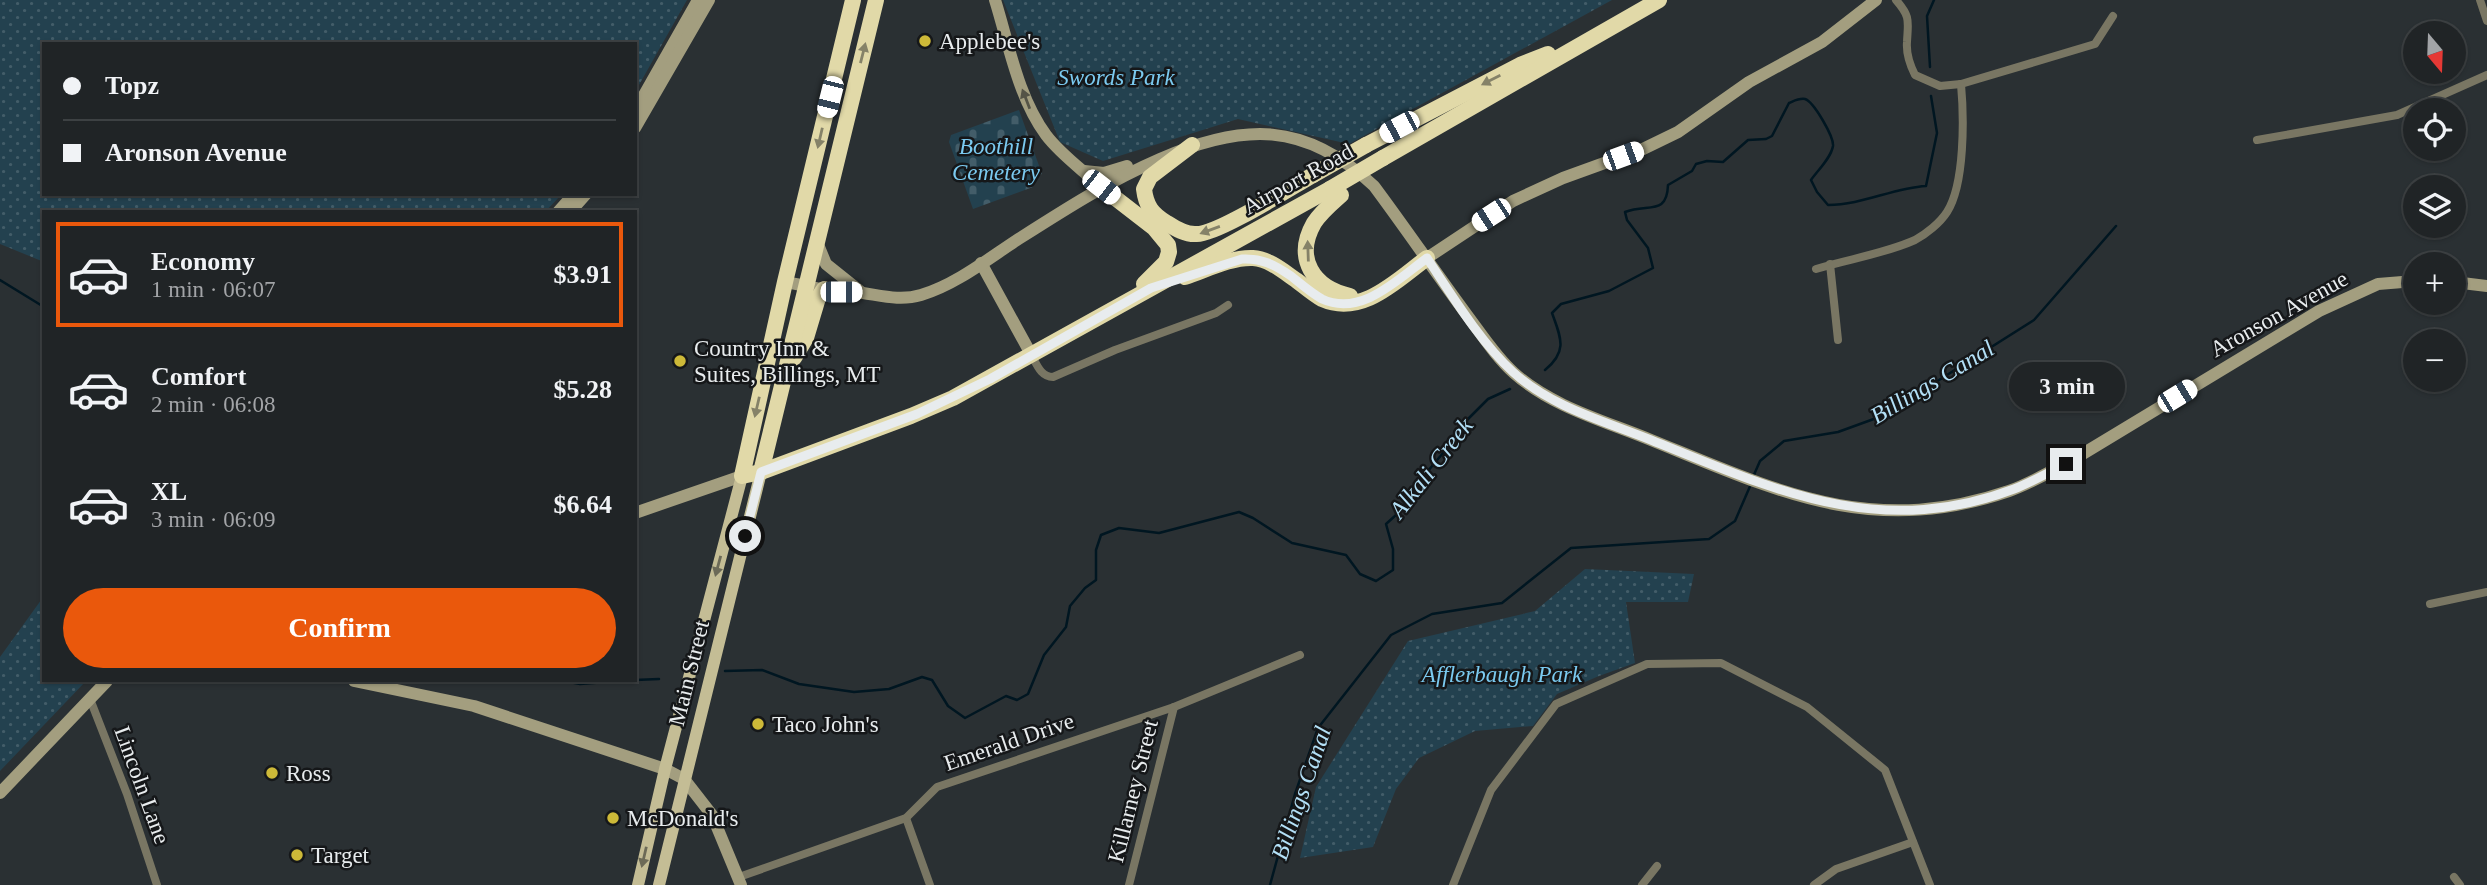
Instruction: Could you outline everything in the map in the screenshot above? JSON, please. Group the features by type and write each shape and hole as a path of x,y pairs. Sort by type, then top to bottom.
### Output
{"highway":[{"path":"853,0 741,476 761,472 876,0"},
{"name":"Airport Road","path":"761,472 953,398 1151,288 1336,192 1383,158 1659,0"},
{"path":"1192,145 1150,177 1144,189 1148,208 1165,222 1184,232 1198,235 1223,225 1366,145 1520,65 1599,34"},
{"path":"1101,187 1164,238 1169,252 1166,262 1158,271 1118,307"},
{"path":"1336,192 1311,229 1306,246 1308,265 1316,279 1333,291 1348,296 1373,295"},
{"path":"1151,288 1229,262 1255,258 1270,262 1321,298 1353,304 1373,295 1427,258"},
{"path":"786,369 806,338 818,298 824,289"}],"main road":[{"path":"637,107 698,0"},
{"path":"637,125 709,0"},
{"path":"995,0 1030,110 1062,153 1101,187"},
{"path":"1427,258 1513,201 1563,178 1643,149 1678,132 1749,82 1822,42 1876,0"},
{"name":"Aronson Avenue","path":"785,282 896,299 922,295 981,263 1101,187 1192,145 1232,135 1276,135 1314,145 1356,169 1374,186 1491,348 1514,373 1547,398 1768,486 1825,503 1862,510 1886,511 1941,508 1993,496 2027,484 2066,464 2319,311 2378,285 2403,282"},
{"path":"1083,170 1111,172 1148,157 1192,145"},
{"path":"560,210 572,196"},
{"path":"572,210 584,196"},
{"name":"Aronson Avenue","path":"817,242 825,264 861,292"},
{"path":"981,263 1032,356"},
{"path":"2466,283 2487,286"},
{"name":"Main Street","path":"659,885 761,472"},
{"path":"637,512 741,476"},
{"name":"Main Street","path":"638,885 665,769 741,476"},
{"path":"0,793 106,682"},
{"path":"359,682 474,706 665,769 684,779 712,815 740,881"}],"street":[{"path":"1896,0 1907,14 1910,27 1907,42 1909,62 1914,75 1940,86 1961,84 2095,44 2113,16"},
{"path":"2480,0 2487,21"},
{"path":"2257,140 2397,115 2487,75"},
{"path":"1816,269 1916,239 1946,214 1953,199 1961,156 1961,84"},
{"path":"1830,264 1838,340"},
{"path":"1032,356 1042,373 1053,377 1115,350 1216,313 1228,305"},
{"path":"2430,604 2487,592"},
{"name":"Emerald Drive","path":"740,881 905,818 937,787 1174,707 1300,654"},
{"path":"1453,885 1491,790 1556,704 1647,664 1721,663 1807,707 1885,770 1930,885"},
{"name":"Lincoln Lane","path":"90,699 127,794 157,885"},
{"name":"Killarney Street","path":"1129,885 1174,707"},
{"path":"905,818 930,885"},
{"path":"1814,885 1836,869 1913,842"},
{"path":"1642,885 1657,866"},
{"path":"2454,877 2460,885"}],"green space":[{"path":"0,0 687,0 637,88 637,42 42,42 42,196 560,196 547,210 42,210 42,261 0,244"},
{"name":"Swords Park","path":"1003,0 1612,0 1349,144 1238,119 1103,161 1060,142"},
{"name":"Boothill Cemetery","path":"1019,110 1042,174 1030,178 1033,187 973,209 949,142 951,135"},
{"name":"Afflerbaugh Park","path":"1585,569 1694,574 1688,602 1626,602 1635,663 1557,694 1533,726 1475,731 1419,758 1396,789 1373,847 1300,858 1316,787 1408,641 1535,611"},
{"path":"42,599 42,682 85,682 0,771 0,657"}],"waterway":[{"name":"Alkali Creek","path":"1930,67 1927,16 1934,0"},
{"name":"Alkali Creek","path":"1545,370 1560,350 1560,337 1552,313 1561,304 1609,291 1653,268 1648,248 1627,220 1625,212 1660,205 1667,195 1668,185 1692,171 1696,164 1707,161 1723,162 1748,140 1772,136 1789,103 1801,99 1813,106 1827,128 1832,142 1830,155 1811,180 1828,205 1926,186 1937,133 1931,96"},
{"name":"Billings Canal","path":"1753,477 1760,461 1784,441 1838,432 1882,416 2034,320 2116,226"},
{"name":"Alkali Creek","path":"0,280 42,306"},
{"name":"Alkali Creek","path":"725,671 762,670 799,684 854,692 889,689 922,677 932,680 948,706 965,718 1006,696 1017,700 1028,694 1044,655 1066,627 1070,606 1085,588 1096,580 1096,550 1101,535 1119,528 1159,533 1239,512 1292,543 1346,555 1360,574 1376,581 1393,570 1393,549 1386,524 1406,506 1422,478 1454,440 1463,424 1488,399 1510,389"},
{"name":"Billings Canal","path":"1270,885 1295,794 1318,728 1391,635 1432,614 1502,603 1571,548 1709,539 1735,521 1751,484"},
{"name":"Alkali Creek","path":"637,680 659,679"},
{"name":"Alkali Creek","path":"569,682 606,682"}],"place":[{"name":"Applebee's","path":"925,41"},
{"name":"Country Inn & Suites, Billings, MT","path":"680,361"},
{"name":"Taco John's","path":"758,724"},
{"name":"Ross","path":"272,773"},
{"name":"McDonald's","path":"613,818"},
{"name":"Target","path":"297,855"}],"route":[{"path":"745,536 761,472 953,398 1151,288 1229,262 1255,258 1270,262 1321,298 1336,303 1353,304 1383,290 1427,258 1491,348 1514,373 1547,398 1742,477 1810,500 1862,510 1941,508 1993,496 2027,484 2066,464"}]}
